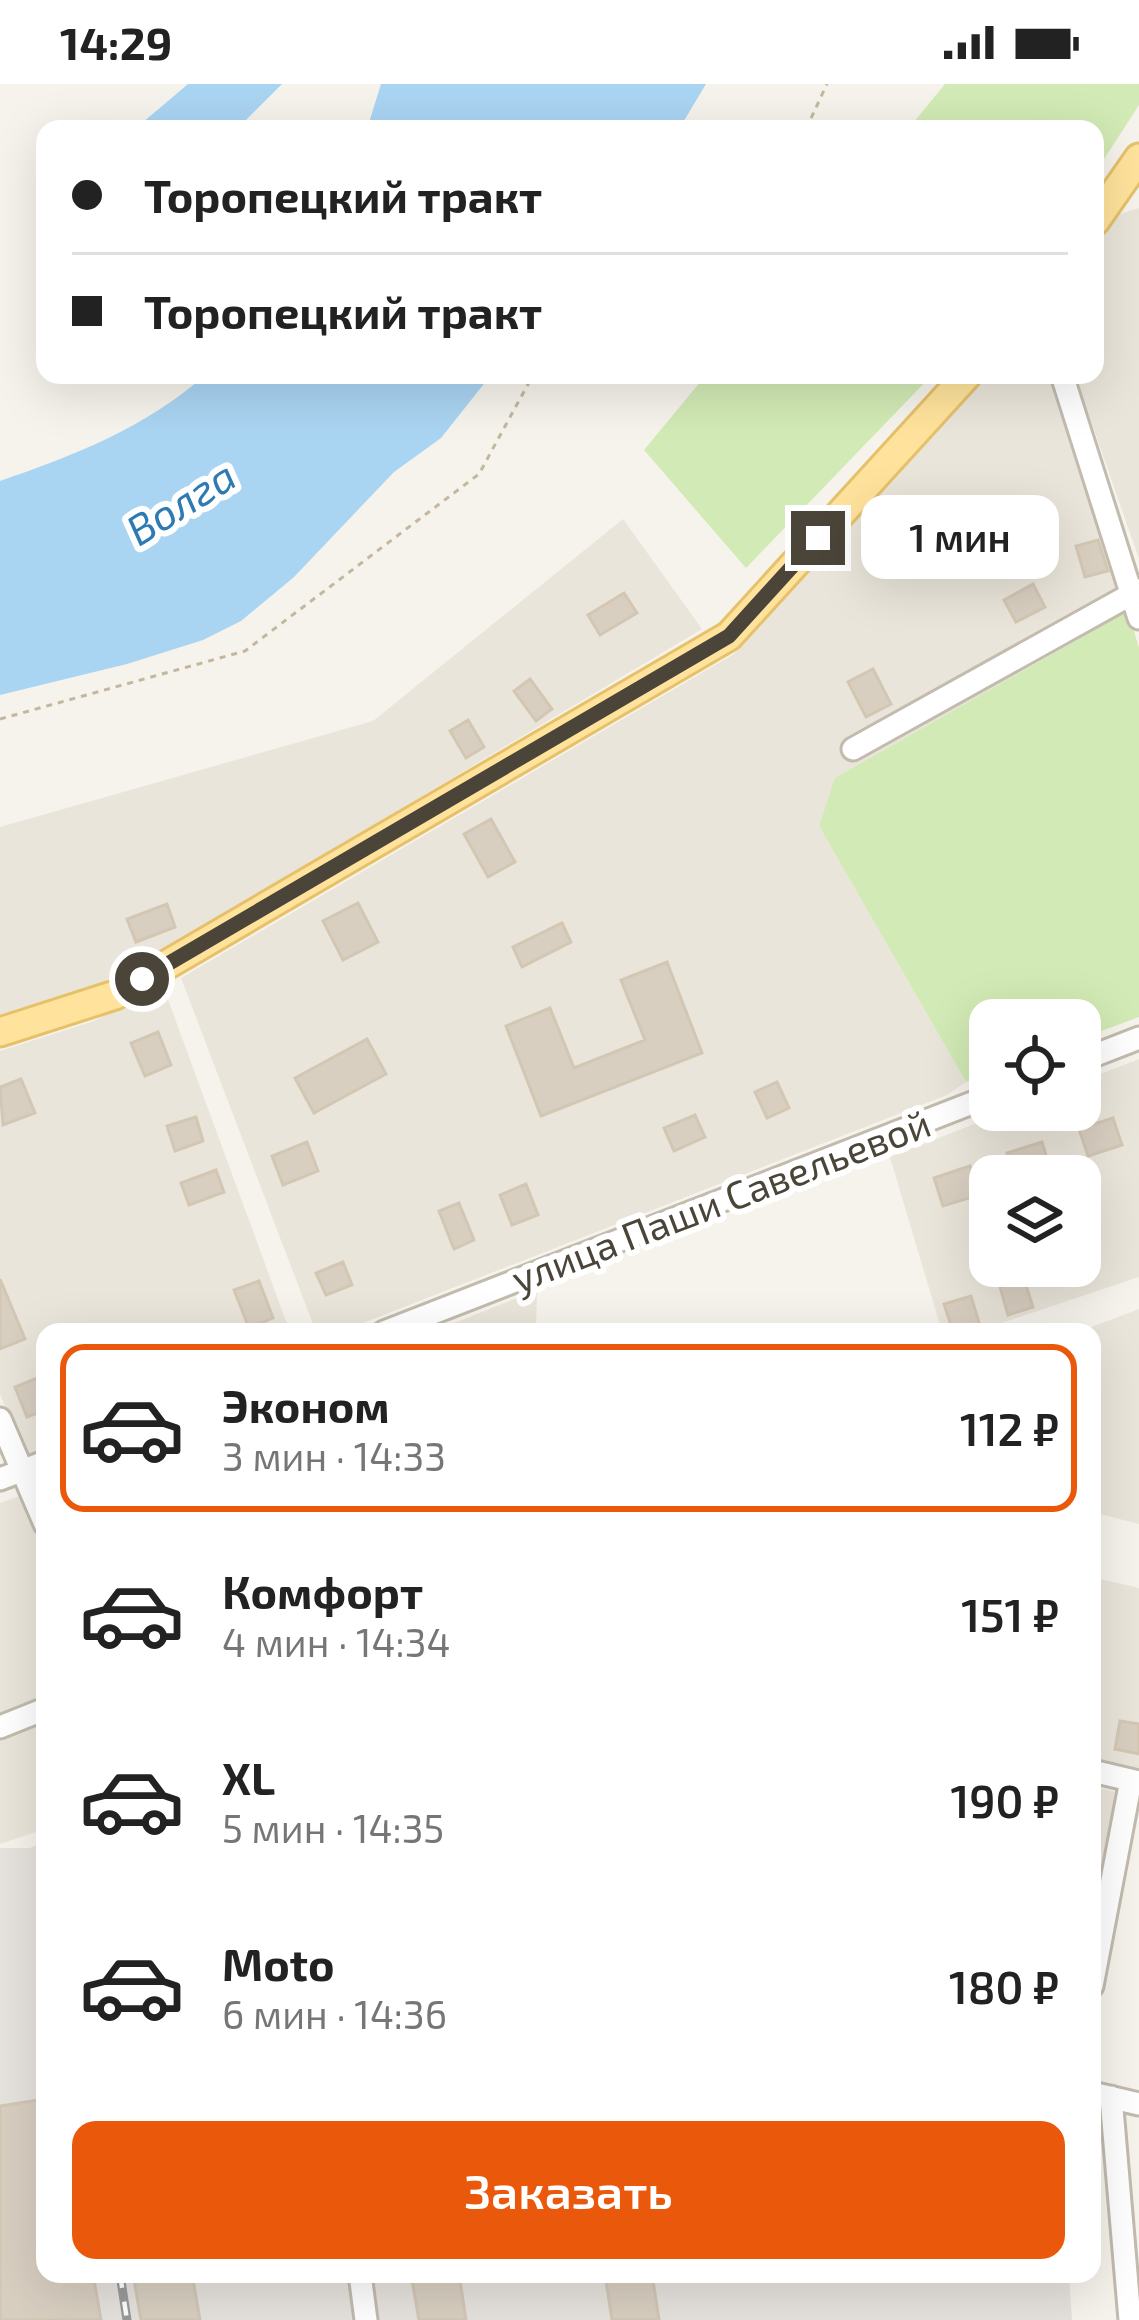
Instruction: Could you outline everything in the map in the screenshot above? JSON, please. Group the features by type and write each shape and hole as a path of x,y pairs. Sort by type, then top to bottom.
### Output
{"main road":[{"path":"1104,212 1127,190 1139,158"},
{"path":"0,1032 115,994 729,636 960,384"}],"street":[{"path":"1065,384 1135,591 1139,618"},
{"path":"853,749 1135,591"},
{"path":"1101,1053 1139,1038"},
{"name":"улица Паши Савельевой","path":"407,1323 969,1104"},
{"path":"0,1419 11,1475 36,1511"},
{"path":"0,1727 36,1713"},
{"path":"1101,1774 1135,1781 1101,1943"},
{"path":"1130,2320 1101,2095 1139,2104"},
{"path":"361,2283 366,2320"}],"path":[{"path":"810,120 827,84"},
{"path":"0,719 245,651 478,474 528,384"}],"shaded area":[{"path":"1139,208 1139,559 1078,384 1104,384 1104,227 1111,217"},
{"path":"976,384 1057,384 1128,611 836,778 819,826 966,1082 947,1095 363,1323 313,1323 181,978 734,654"},
{"path":"623,519 702,629 164,950 103,982 0,1015 0,827 373,721"},
{"path":"163,986 287,1323 36,1323 36,1453 26,1457 0,1394 0,1051 94,1021"},
{"path":"1139,1059 1139,1277 1002,1323 939,1323 890,1157 969,1126 969,1131 1101,1131 1101,1074"},
{"path":"537,1290 536,1323 454,1323"},
{"path":"1139,1309 1139,1524 1101,1514 1101,1323"},
{"path":"20,1496 36,1532 36,1703 0,1717 0,1503"},
{"path":"1101,1579 1139,1588 1139,1769 1101,1762"},
{"path":"36,1723 36,1832 0,1844 0,1737"},
{"path":"1101,1788 1115,1792 1101,1891"},
{"path":"36,1845 36,2283 1070,2283 1072,2320 0,2320 0,1848"}],"green space":[{"path":"945,84 1139,84 1139,105 1104,159 1104,120 915,120"},
{"path":"699,384 923,384 746,568 644,450"},
{"path":"1128,611 1139,648 1139,1017 1101,1031 1101,999 969,999 966,1082 819,826 835,778"}],"water":[{"path":"188,84 282,84 246,120 146,120"},
{"path":"381,84 706,84 684,120 370,120"},
{"name":"Волга","path":"194,384 484,384 441,438 394,472 294,577 241,621 203,640 127,664 0,695 0,481 108,438"}],"building":[{"path":"1098,540 1108,571 1085,577 1076,546"},
{"path":"1033,584 1045,607 1016,622 1004,600"},
{"path":"624,593 637,613 600,635 588,615"},
{"path":"873,669 891,704 866,717 848,682"},
{"path":"530,679 552,709 536,721 514,691"},
{"path":"468,720 484,747 466,758 450,731"},
{"path":"491,819 515,862 488,877 464,834"},
{"path":"358,903 378,942 343,960 323,921"},
{"path":"167,904 175,927 136,942 127,919"},
{"path":"562,923 571,942 522,967 513,947"},
{"path":"667,962 702,1053 541,1116 506,1026 550,1008 574,1068 645,1040 621,980"},
{"path":"158,1032 171,1065 145,1076 131,1043"},
{"path":"367,1039 386,1074 314,1113 295,1078"},
{"path":"21,1079 35,1113 3,1125 0,1087"},
{"path":"777,1082 789,1108 767,1118 755,1092"},
{"path":"695,1115 705,1137 674,1151 664,1128"},
{"path":"196,1117 203,1141 175,1151 167,1126"},
{"path":"1113,1118 1122,1145 1088,1155 1080,1131 1101,1131 1101,1122"},
{"path":"307,1142 318,1171 283,1185 272,1156"},
{"path":"1042,1142 1046,1155 1008,1155"},
{"path":"969,1166 969,1198 943,1206 934,1178"},
{"path":"216,1170 224,1192 189,1205 181,1183"},
{"path":"526,1184 538,1215 512,1225 500,1195"},
{"path":"459,1203 474,1240 454,1249 439,1211"},
{"path":"343,1262 352,1285 326,1295 316,1273"},
{"path":"0,1279 25,1339 0,1349"},
{"path":"259,1281 273,1318 247,1323 234,1290"},
{"path":"1000,1287 1027,1287 1033,1307 1008,1315"},
{"path":"971,1296 979,1323 950,1323 944,1304"},
{"path":"36,1378 36,1414 27,1417 15,1387"},
{"path":"1120,1721 1139,1724 1139,1754 1115,1749"},
{"path":"36,2100 36,2283 95,2283 101,2320 0,2320 0,2106"},
{"path":"135,2283 194,2283 200,2320 141,2320"},
{"path":"413,2283 460,2283 466,2320 419,2320"},
{"path":"606,2283 653,2283 659,2320 612,2320"}],"railway":[{"path":"121,2283 127,2320"}],"route":[{"path":"142,979 729,636 818,538"}]}
